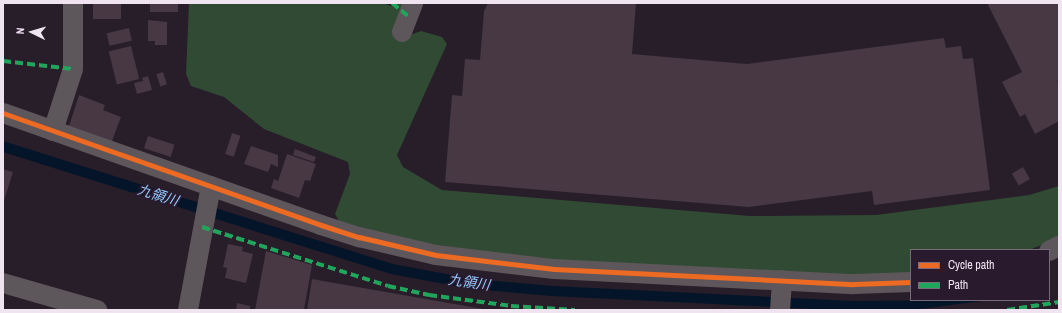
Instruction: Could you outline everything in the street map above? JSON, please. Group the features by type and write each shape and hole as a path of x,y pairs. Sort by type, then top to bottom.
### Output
{"street":[{"path":"53,131 73,69 73,3"},
{"path":"402,32 413,3"},
{"path":"3,113 53,131 207,203 452,258 514,266 781,284 910,282"},
{"path":"188,310 207,203"},
{"path":"1050,250 1059,246"},
{"path":"3,282 96,310"},
{"path":"780,310 781,284"}],"green space":[{"path":"189,3 382,3 391,6 394,3 407,3 402,38 421,31 442,37 447,44 397,155 403,167 442,190 750,216 876,215 1029,195 1059,186 1059,238 1032,249 910,249 910,275 879,277 554,261 399,240 339,221 335,214 350,174 348,162 264,129 224,97 191,86 186,74"}],"water":[{"name":"九領川","path":"3,141 393,264 473,279 553,286 853,301 982,301 913,310 832,310 552,296 471,289 391,274 3,152"}],"building":[{"path":"93,3 121,3 121,19 93,19"},
{"path":"150,3 178,3 178,12 150,12"},
{"path":"488,3 636,3 632,54 747,64 944,38 946,48 961,46 963,59 973,58 990,190 874,205 872,191 749,207 445,182 452,95 462,96 465,59 480,60 484,11"},
{"path":"987,3 1059,3 1059,80 1057,81 1059,85 1059,121 1035,134 1025,114 1020,117 1002,82 1022,72"},
{"path":"148,20 167,22 167,45 155,45 155,41 148,41"},
{"path":"129,28 132,41 110,46 107,33"},
{"path":"131,46 139,79 117,85 109,52"},
{"path":"163,72 167,84 160,87 156,74"},
{"path":"148,76 152,90 137,94 134,83 143,81 142,78"},
{"path":"79,95 105,105 103,110 121,117 112,141 69,126"},
{"path":"232,133 241,136 234,157 225,154"},
{"path":"148,136 175,145 171,157 144,148"},
{"path":"251,146 278,155 278,167 271,164 268,172 244,164"},
{"path":"295,149 316,157 314,162 293,155"},
{"path":"287,154 316,164 310,181 305,180 299,198 271,188 274,179 278,181"},
{"path":"1023,167 1030,179 1019,186 1012,174"},
{"path":"3,169 13,172 3,204"},
{"path":"228,244 243,247 242,251 253,254 246,283 225,278 227,268 223,267"},
{"path":"266,251 312,265 304,310 255,310"},
{"path":"312,279 483,309 483,310 307,310"},
{"path":"237,303 250,306 250,310 236,310"}],"marked path":[{"path":"392,3 408,16"},
{"path":"3,61 73,69"},
{"path":"202,227 388,286 429,295 511,306 575,310"},
{"path":"1007,310 1059,302"}],"cycle path":[{"path":"3,113 321,225 359,237 436,255 554,269 854,284 910,282"}]}
